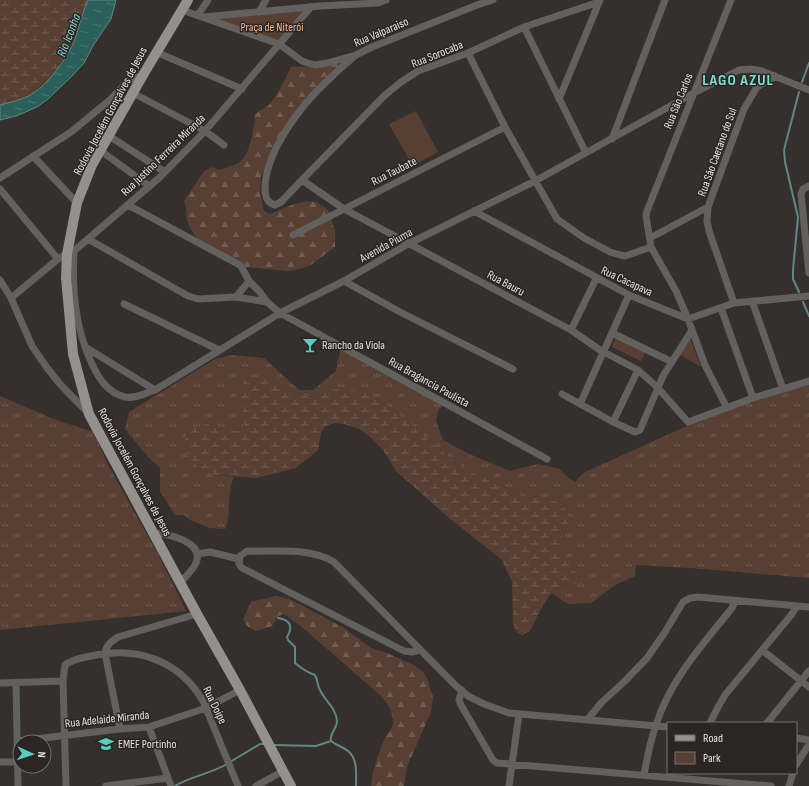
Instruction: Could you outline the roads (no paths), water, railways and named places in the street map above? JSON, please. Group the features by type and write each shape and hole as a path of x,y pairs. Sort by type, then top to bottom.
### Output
{"main road":[{"name":"Rodovia Jocelém Gonçalves de Jesus","path":"188,0 156,52 92,166 77,203 66,255 73,354 89,414 291,786"}],"street":[{"path":"200,16 208,0"},
{"path":"259,12 266,0"},
{"path":"200,16 311,7 322,3 378,3 386,0"},
{"path":"477,5 483,0"},
{"name":"Rua Valparaiso","path":"182,10 278,44 302,61 315,65 356,55 372,47 493,0"},
{"path":"612,139 665,0"},
{"name":"Rua São Carlos","path":"650,238 646,216 647,211 692,94 731,0"},
{"path":"559,99 600,1"},
{"name":"Rua Sorocaba","path":"356,55 323,84 305,104 283,134 274,151 266,176 265,196 269,203 278,205 384,96 401,82 418,71 468,53 524,27 600,1"},
{"name":"Rua Justino Ferreira Miranda","path":"11,298 88,239 165,172 205,131 311,7"},
{"path":"524,27 586,153"},
{"path":"156,52 242,89"},
{"path":"468,53 505,127 557,219 565,226 610,252 625,256 651,247"},
{"name":"Avenida Piuma","path":"66,255 79,331 84,347 95,370 103,384 110,390 125,397 138,396 155,390 280,313 344,281 408,244 535,181 692,94 739,70 756,70 809,90"},
{"path":"0,178 71,132 111,99 128,81 143,75"},
{"name":"Rua São Caetano do Sul","path":"650,238 708,206 744,109 751,95 757,87 775,76"},
{"path":"134,93 205,131 224,145"},
{"name":"Rua Taubate","path":"293,235 505,127"},
{"path":"109,136 165,172"},
{"path":"101,151 149,186"},
{"path":"33,156 77,203"},
{"name":"Rua Bauru","path":"302,180 344,209 572,330 603,352 638,370 657,388 688,422 727,408"},
{"path":"809,186 802,191 809,273"},
{"path":"0,189 66,255"},
{"name":"Rua Bragancia Paulista","path":"128,205 241,266 249,281 267,302 280,313 547,459"},
{"path":"708,206 707,221 709,231 734,303"},
{"name":"Rua Cacapava","path":"474,211 596,279 629,295 688,319"},
{"path":"650,238 651,247 676,291 688,319 704,365 727,408 809,380"},
{"path":"88,239 188,296 198,299 236,297 267,302"},
{"path":"572,330 596,279"},
{"path":"0,280 11,298 32,346 59,383 89,414"},
{"path":"236,297 249,281"},
{"path":"344,281 400,312 513,369"},
{"path":"580,404 629,295"},
{"path":"688,319 734,303 809,296"},
{"path":"752,301 783,389"},
{"path":"124,304 218,350"},
{"path":"721,308 754,398"},
{"path":"562,394 613,422 635,432 640,430 663,376 692,330"},
{"path":"612,333 672,362"},
{"path":"84,347 155,390"},
{"path":"613,422 638,370"},
{"path":"153,533 163,534 188,542 194,547 197,554 195,564 180,583"},
{"path":"420,650 408,652 397,647 242,568 239,564 239,559 242,554 247,551 307,552 329,558 339,565 420,650 462,690 488,706 501,711 518,714 667,727"},
{"path":"197,554 210,552 239,559"},
{"path":"588,720 602,702 626,681 647,658 683,602 694,598 809,607"},
{"path":"644,775 655,726 664,703 676,681 691,659 732,608 735,601"},
{"path":"711,722 725,695 792,614 796,606"},
{"path":"120,729 105,653 107,646 118,637 197,614"},
{"path":"762,650 809,687"},
{"name":"Rua Doipe","path":"63,681 65,665 74,660 105,653 130,653 143,655 170,665 192,684 206,708 238,786"},
{"path":"768,722 809,671"},
{"path":"0,683 63,681 66,786"},
{"path":"16,683 18,734"},
{"name":"Rua Adelaide Miranda","path":"52,737 149,727 206,708 240,690"},
{"path":"462,690 460,700 461,705 493,760 497,762 742,785 771,786"},
{"path":"509,786 518,714"},
{"path":"149,727 171,786"},
{"path":"797,738 809,740"},
{"path":"797,763 809,744"},
{"path":"0,762 12,762"},
{"path":"256,786 283,771"},
{"path":"18,774 18,786"},
{"path":"789,786 793,774"},
{"path":"107,786 151,783 168,778"}],"water":[{"path":"88,0 116,0 111,19 94,44 84,63 48,99 37,107 16,116 0,120 0,105 32,94 50,78 61,65 73,44"}],"waterway":[{"path":"802,82 809,63"},
{"path":"799,92 784,150 785,162 798,217 793,279 799,292"},
{"path":"803,302 809,316"},
{"path":"278,618 286,620 290,624 290,630 287,637 295,647 295,663 315,675 322,694 335,712 337,724 331,736 331,741 351,754 356,767 356,786"},
{"path":"273,745 316,746 331,741"},
{"path":"230,762 260,744 265,744"},
{"path":"175,786 227,764"}],"place":[{"name":"Rancho da Viola","path":"310,345"},
{"name":"EMEF Portinho","path":"106,744"}],"district":[{"name":"LAGO AZUL","path":"738,79"}],"park label":[{"name":"Praça de Niterói","path":"272,27"}],"water label":[{"name":"Rio Iconha","path":"68,35"}]}
